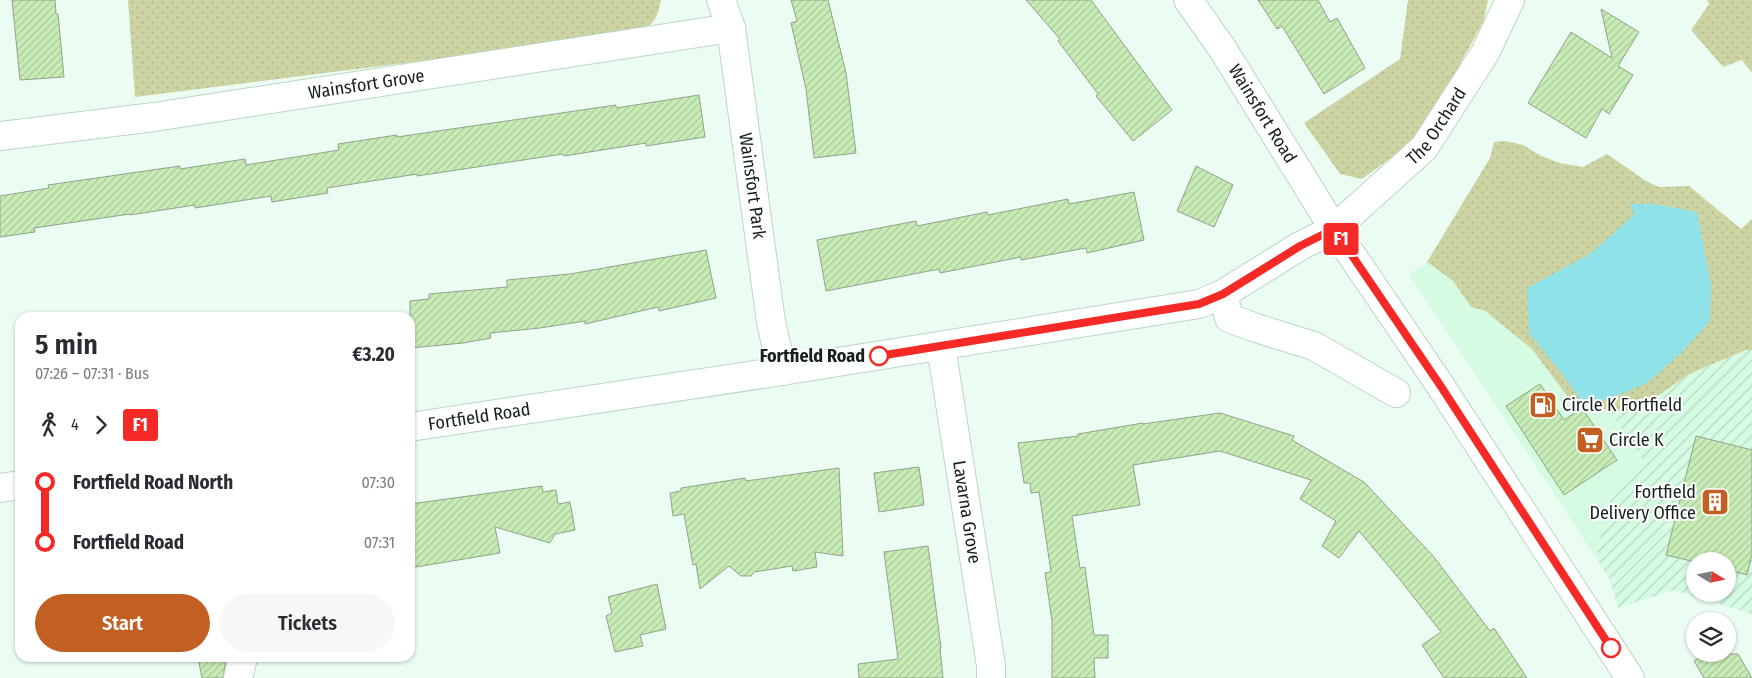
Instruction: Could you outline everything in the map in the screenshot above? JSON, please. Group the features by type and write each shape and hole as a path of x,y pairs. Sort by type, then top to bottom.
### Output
{"street":[{"name":"Wainsfort Park","path":"721,0 731,28 771,322 782,371"},
{"name":"Wainsfort Road","path":"1188,0 1222,48 1334,229"},
{"name":"The Orchard","path":"1334,229 1424,148 1485,53 1510,0"},
{"name":"Wainsfort Grove","path":"0,136 154,116 731,28"},
{"name":"Fortfield Road","path":"415,426 782,371 1199,304 1223,294 1300,246 1334,229"},
{"path":"1334,229 1440,385 1630,678"},
{"path":"1223,294 1229,318 1314,346 1396,393"},
{"name":"Lavarna Grove","path":"941,346 979,580 991,678"},
{"path":"0,488 15,486"},
{"path":"238,678 242,662"}],"shaded area":[{"path":"128,0 661,0 657,14 651,24 628,35 135,97"},
{"path":"1408,0 1488,0 1484,20 1421,136 1362,179 1340,174 1304,123 1400,59"},
{"path":"1707,0 1752,0 1752,73 1742,60 1723,67 1691,30 1709,4"},
{"path":"1505,141 1523,145 1541,156 1560,163 1583,167 1607,154 1646,181 1659,187 1689,186 1741,229 1752,219 1752,350 1746,350 1689,374 1638,410 1610,411 1570,400 1532,349 1485,311 1471,307 1453,281 1427,262 1490,158 1494,142"},
{"name":"Circle K Fortfield","path":"1427,262 1453,281 1471,307 1485,311 1532,349 1570,400 1610,411 1645,464 1622,480 1606,510 1596,558 1409,274"},
{"path":"1746,350 1752,350 1752,614 1713,602 1736,602 1736,552 1686,552 1686,594 1674,590 1618,608 1609,578 1596,558 1606,510 1622,480 1645,464 1610,411 1638,410 1689,374"}],"water":[{"path":"1630,204 1655,204 1697,212 1711,284 1710,321 1680,354 1647,383 1606,400 1580,399 1529,333 1527,288 1590,254 1634,215"}],"building":[{"path":"12,0 55,0 64,77 20,80"},
{"path":"791,0 828,0 846,73 856,153 814,158 806,89 791,23 797,21"},
{"path":"1026,0 1091,0 1172,110 1133,141 1096,96 1098,94 1058,41 1060,39"},
{"path":"1258,0 1318,0 1330,22 1337,18 1365,68 1324,94 1282,26 1277,29"},
{"path":"1601,9 1639,32 1618,66 1633,75 1609,114 1602,109 1586,138 1528,103 1571,32 1612,58"},
{"path":"699,95 705,137 646,146 646,143 564,156 563,154 417,176 417,174 327,188 328,193 272,202 271,196 195,208 195,205 130,214 34,228 35,232 0,237 0,196 49,188 48,185 180,166 180,169 245,159 246,165 339,150 338,144 616,105 616,108"},
{"path":"1196,166 1233,185 1214,227 1177,211"},
{"path":"1134,192 1144,240 1087,253 1086,248 1021,260 1021,257 940,273 939,269 826,291 817,240 916,221 917,226 987,212 988,215 1068,199 1069,204"},
{"path":"706,250 716,298 659,311 658,307 585,324 585,321 490,333 491,338 415,348 415,312 410,312 410,301 429,299 429,294 507,287 507,280 570,274"},
{"path":"1540,384 1564,420 1582,408 1617,460 1564,495 1506,406"},
{"path":"1220,413 1294,436 1292,440 1364,482 1434,557 1490,631 1494,628 1527,678 1444,678 1422,645 1441,632 1359,531 1339,558 1322,546 1336,521 1300,499 1311,480 1220,451 1133,465 1140,505 1072,516 1080,568 1085,567 1094,635 1108,635 1108,658 1094,658 1095,678 1052,678 1052,621 1045,573 1051,572 1039,492 1031,493 1030,483 1024,483 1018,443 1078,436 1078,434 1143,423"},
{"name":"Fortfield Delivery Office","path":"1696,436 1752,450 1752,554 1747,575 1736,572 1736,552 1686,552 1686,560 1666,555"},
{"path":"919,467 924,505 879,512 874,473"},
{"path":"839,468 843,556 815,552 817,567 793,571 792,566 754,572 751,576 741,576 729,566 700,589 696,564 693,565 684,514 673,516 670,493 681,491 681,488 745,478 746,481"},
{"path":"542,486 543,492 556,490 558,504 570,502 575,530 555,534 550,543 495,527 500,553 415,567 415,503"},
{"path":"928,546 943,678 859,678 858,664 898,659 884,552"},
{"path":"657,584 666,629 640,635 643,646 615,652 606,616 612,613 608,597"},
{"path":"1736,654 1738,654 1752,678 1704,678 1695,662 1736,662"},
{"path":"199,662 225,662 223,678 202,678"}],"bus line":[{"name":"F1","path":"879,356 1199,304 1223,294 1300,246 1334,229 1440,385 1611,648"}],"place":[{"name":"Fortfield Road","path":"879,356"},
{"name":"Circle K Fortfield","path":"1543,405"},
{"name":"Circle K","path":"1590,440"},
{"name":"Fortfield Delivery Office","path":"1715,502"}]}
